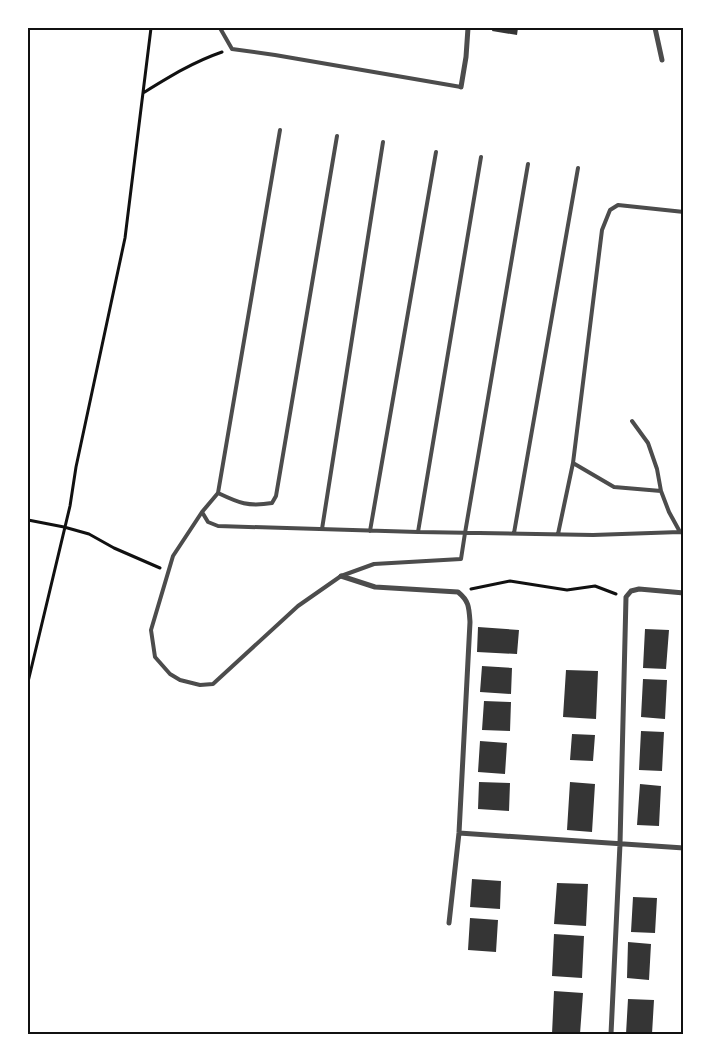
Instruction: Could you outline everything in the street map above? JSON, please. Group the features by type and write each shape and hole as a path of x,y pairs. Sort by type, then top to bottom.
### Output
{"street":[{"path":"461,87 468,28"},
{"path":"655,28 662,60"},
{"path":"342,576 375,587 458,592 465,598 469,607 470,622 459,833 449,923"},
{"path":"611,1034 620,844 626,597 631,591 639,589 684,593"},
{"path":"459,833 684,848"}],"lane":[{"path":"220,28 232,49 461,87"},
{"path":"280,130 218,493 202,512 173,556 151,630 156,657 170,674 180,680 200,686 213,684 298,606 342,576 374,564 461,559 528,164"},
{"path":"218,493 240,504 262,505 272,503 276,496 337,136"},
{"path":"322,529 383,142"},
{"path":"370,531 436,152"},
{"path":"418,532 481,157"},
{"path":"514,533 578,168"},
{"path":"558,534 573,463 602,230 610,210 618,205 684,212"},
{"path":"632,421 648,443 657,469 661,491 669,512 682,533"},
{"path":"573,463 614,487 661,491"},
{"path":"202,512 208,522 218,526 593,535 682,533"}],"path":[{"path":"28,682 70,506 76,467 124,238 151,28"},
{"path":"143,93 204,58 232,49"},
{"path":"28,520 89,534 114,548 168,571"},
{"path":"458,592 510,581 567,590 595,586 626,597"}],"building":[{"path":"493,28 518,28 517,35 492,31"},
{"path":"478,627 519,630 517,654 477,652"},
{"path":"645,629 669,630 666,669 643,668"},
{"path":"482,666 512,668 511,694 480,692"},
{"path":"566,670 598,671 596,719 563,717"},
{"path":"643,679 667,680 665,719 641,717"},
{"path":"484,701 511,702 510,731 482,730"},
{"path":"641,731 664,732 662,771 639,770"},
{"path":"572,734 595,735 593,761 570,760"},
{"path":"480,741 507,743 505,774 478,772"},
{"path":"479,782 510,783 509,811 478,809"},
{"path":"570,782 595,784 592,832 567,830"},
{"path":"640,784 661,786 659,826 637,825"},
{"path":"472,879 501,881 500,909 470,907"},
{"path":"557,883 588,884 586,926 554,924"},
{"path":"633,897 657,898 655,933 631,932"},
{"path":"470,918 498,920 496,952 468,950"},
{"path":"554,934 584,936 582,978 552,976"},
{"path":"628,942 651,944 649,980 627,978"},
{"path":"554,991 583,993 580,1034 552,1034"},
{"path":"628,999 654,1000 652,1034 626,1034"}]}
